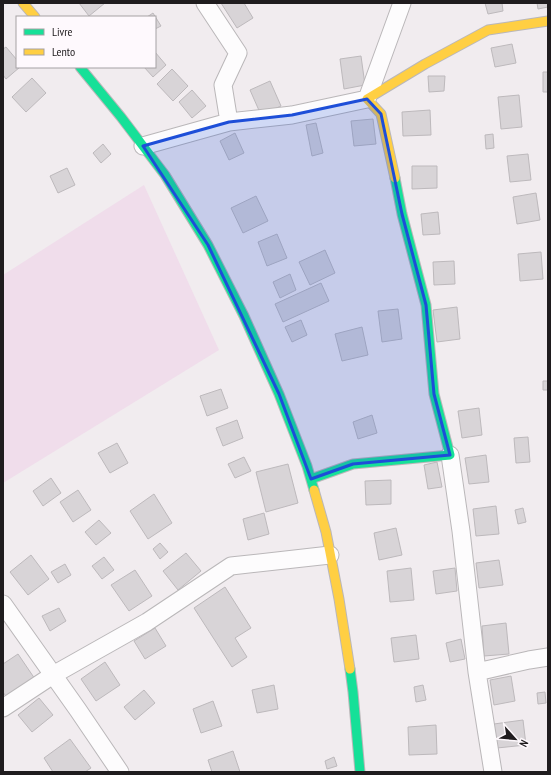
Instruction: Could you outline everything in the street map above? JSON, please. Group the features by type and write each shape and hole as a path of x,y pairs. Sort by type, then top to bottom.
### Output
{"street":[{"path":"22,3 34,16"},
{"path":"205,3 238,52 223,85 229,122"},
{"path":"367,99 402,3"},
{"path":"143,146 229,122 292,116 367,99 425,64 488,30 548,20"},
{"path":"81,68 121,116 165,175 208,245 244,316 279,394 307,466 326,532 339,599 352,692 360,772"},
{"path":"367,99 381,114 402,214 426,305 434,394 450,455 461,532 477,672 493,772"},
{"path":"311,479 353,464 450,455"},
{"path":"3,708 53,675 147,622 231,566 330,556"},
{"path":"3,604 120,772"},
{"path":"477,672 548,657"}],"highlighted area":[{"path":"367,99 381,114 402,214 426,305 434,394 450,455 353,464 311,479 279,394 208,245 143,146 229,122 292,115"}],"shaded area":[{"path":"144,185 219,350 3,483 3,275"}],"building":[{"path":"79,3 105,3 89,16"},
{"path":"221,3 244,3 253,18 237,28"},
{"path":"485,3 502,3 503,11 488,14"},
{"path":"537,3 548,3 548,7 538,9"},
{"path":"156,18 161,26 156,28"},
{"path":"512,44 516,63 495,67 491,48"},
{"path":"6,47 16,59 16,68 19,68 6,79 3,75 3,49"},
{"path":"156,53 166,65 153,77 145,68 156,68"},
{"path":"361,56 365,85 344,89 340,59"},
{"path":"172,69 188,86 173,101 157,84"},
{"path":"543,72 548,72 548,92 543,92"},
{"path":"428,76 445,76 444,91 429,92"},
{"path":"32,78 46,93 26,112 12,97"},
{"path":"270,81 281,106 261,115 250,90"},
{"path":"192,90 206,106 192,118 179,102"},
{"path":"519,95 522,127 501,129 498,97"},
{"path":"430,110 431,135 403,136 402,112"},
{"path":"373,119 376,144 354,146 351,121"},
{"path":"316,123 323,153 312,156 306,125"},
{"path":"235,133 244,153 229,160 220,141"},
{"path":"493,134 494,148 486,149 485,135"},
{"path":"103,144 111,154 101,163 93,153"},
{"path":"528,154 531,180 510,182 507,156"},
{"path":"412,166 437,166 437,188 412,189"},
{"path":"67,168 75,185 58,193 50,176"},
{"path":"536,193 540,220 517,224 513,197"},
{"path":"256,196 268,221 243,233 231,208"},
{"path":"438,212 440,234 423,235 421,214"},
{"path":"277,234 287,258 267,266 258,242"},
{"path":"325,250 335,273 310,285 299,262"},
{"path":"541,252 543,279 520,281 518,254"},
{"path":"454,261 455,284 434,285 433,262"},
{"path":"290,274 296,290 280,298 273,282"},
{"path":"321,283 329,301 283,322 275,304"},
{"path":"457,307 460,339 437,342 433,310"},
{"path":"398,309 402,339 382,342 378,311"},
{"path":"301,320 307,335 292,342 285,327"},
{"path":"362,327 368,355 342,361 335,334"},
{"path":"543,381 548,381 548,390 543,390"},
{"path":"221,389 228,408 207,416 200,396"},
{"path":"479,408 482,435 462,438 458,411"},
{"path":"372,415 377,433 358,439 353,422"},
{"path":"237,420 243,438 223,446 216,428"},
{"path":"528,437 530,462 516,463 514,438"},
{"path":"117,443 128,463 110,473 98,453"},
{"path":"486,455 489,482 469,484 465,458"},
{"path":"244,457 251,471 235,478 228,464"},
{"path":"437,462 442,487 428,489 424,465"},
{"path":"288,464 298,503 266,512 256,472"},
{"path":"51,478 61,493 43,506 33,491"},
{"path":"391,480 391,504 366,505 365,481"},
{"path":"78,490 91,510 73,522 60,502"},
{"path":"154,494 172,523 148,539 130,511"},
{"path":"496,506 499,534 476,536 473,509"},
{"path":"523,508 526,522 518,524 515,510"},
{"path":"264,513 269,534 248,540 243,519"},
{"path":"99,520 111,533 96,545 85,532"},
{"path":"396,528 402,555 379,560 374,533"},
{"path":"160,543 168,552 160,559 153,549"},
{"path":"186,553 201,571 178,590 163,571"},
{"path":"31,555 49,579 28,595 10,572"},
{"path":"104,557 114,570 102,579 92,566"},
{"path":"499,560 503,585 479,588 476,563"},
{"path":"65,564 71,575 58,583 51,572"},
{"path":"411,568 414,600 390,602 387,571"},
{"path":"455,568 457,591 436,594 433,571"},
{"path":"135,570 152,596 129,611 111,585"},
{"path":"225,587 251,628 235,638 247,657 232,667 194,608"},
{"path":"59,608 66,621 50,631 42,616"},
{"path":"506,623 509,654 484,656 482,626"},
{"path":"155,628 166,646 145,659 134,641"},
{"path":"416,635 419,659 394,662 391,638"},
{"path":"461,639 465,659 450,662 446,643"},
{"path":"18,654 35,679 7,698 3,692 3,664"},
{"path":"105,662 120,685 96,701 81,679"},
{"path":"511,676 515,701 494,705 490,680"},
{"path":"274,685 278,709 257,713 252,690"},
{"path":"423,685 426,700 416,702 414,687"},
{"path":"144,690 155,703 135,720 124,707"},
{"path":"545,692 546,703 538,704 537,693"},
{"path":"39,698 53,715 32,732 18,715"},
{"path":"213,701 222,726 201,733 193,709"},
{"path":"523,720 526,745 497,748 494,724"},
{"path":"436,725 437,754 409,755 408,727"},
{"path":"70,739 91,768 85,772 53,772 44,758"},
{"path":"233,751 240,772 212,772 208,760"},
{"path":"334,757 337,766 327,769 325,761"}],"traffic: fast":[{"path":"81,68 121,117 165,175 208,245 244,316 279,394 307,466 314,490"},
{"path":"311,479 353,464 450,455 434,394 426,305 402,214 395,178"},
{"path":"350,669 360,772"}],"traffic: slow":[{"path":"23,3 34,16"},
{"path":"395,178 381,114 367,99 425,64 488,30 548,21"},
{"path":"314,490 326,532 339,599 350,669"}]}
